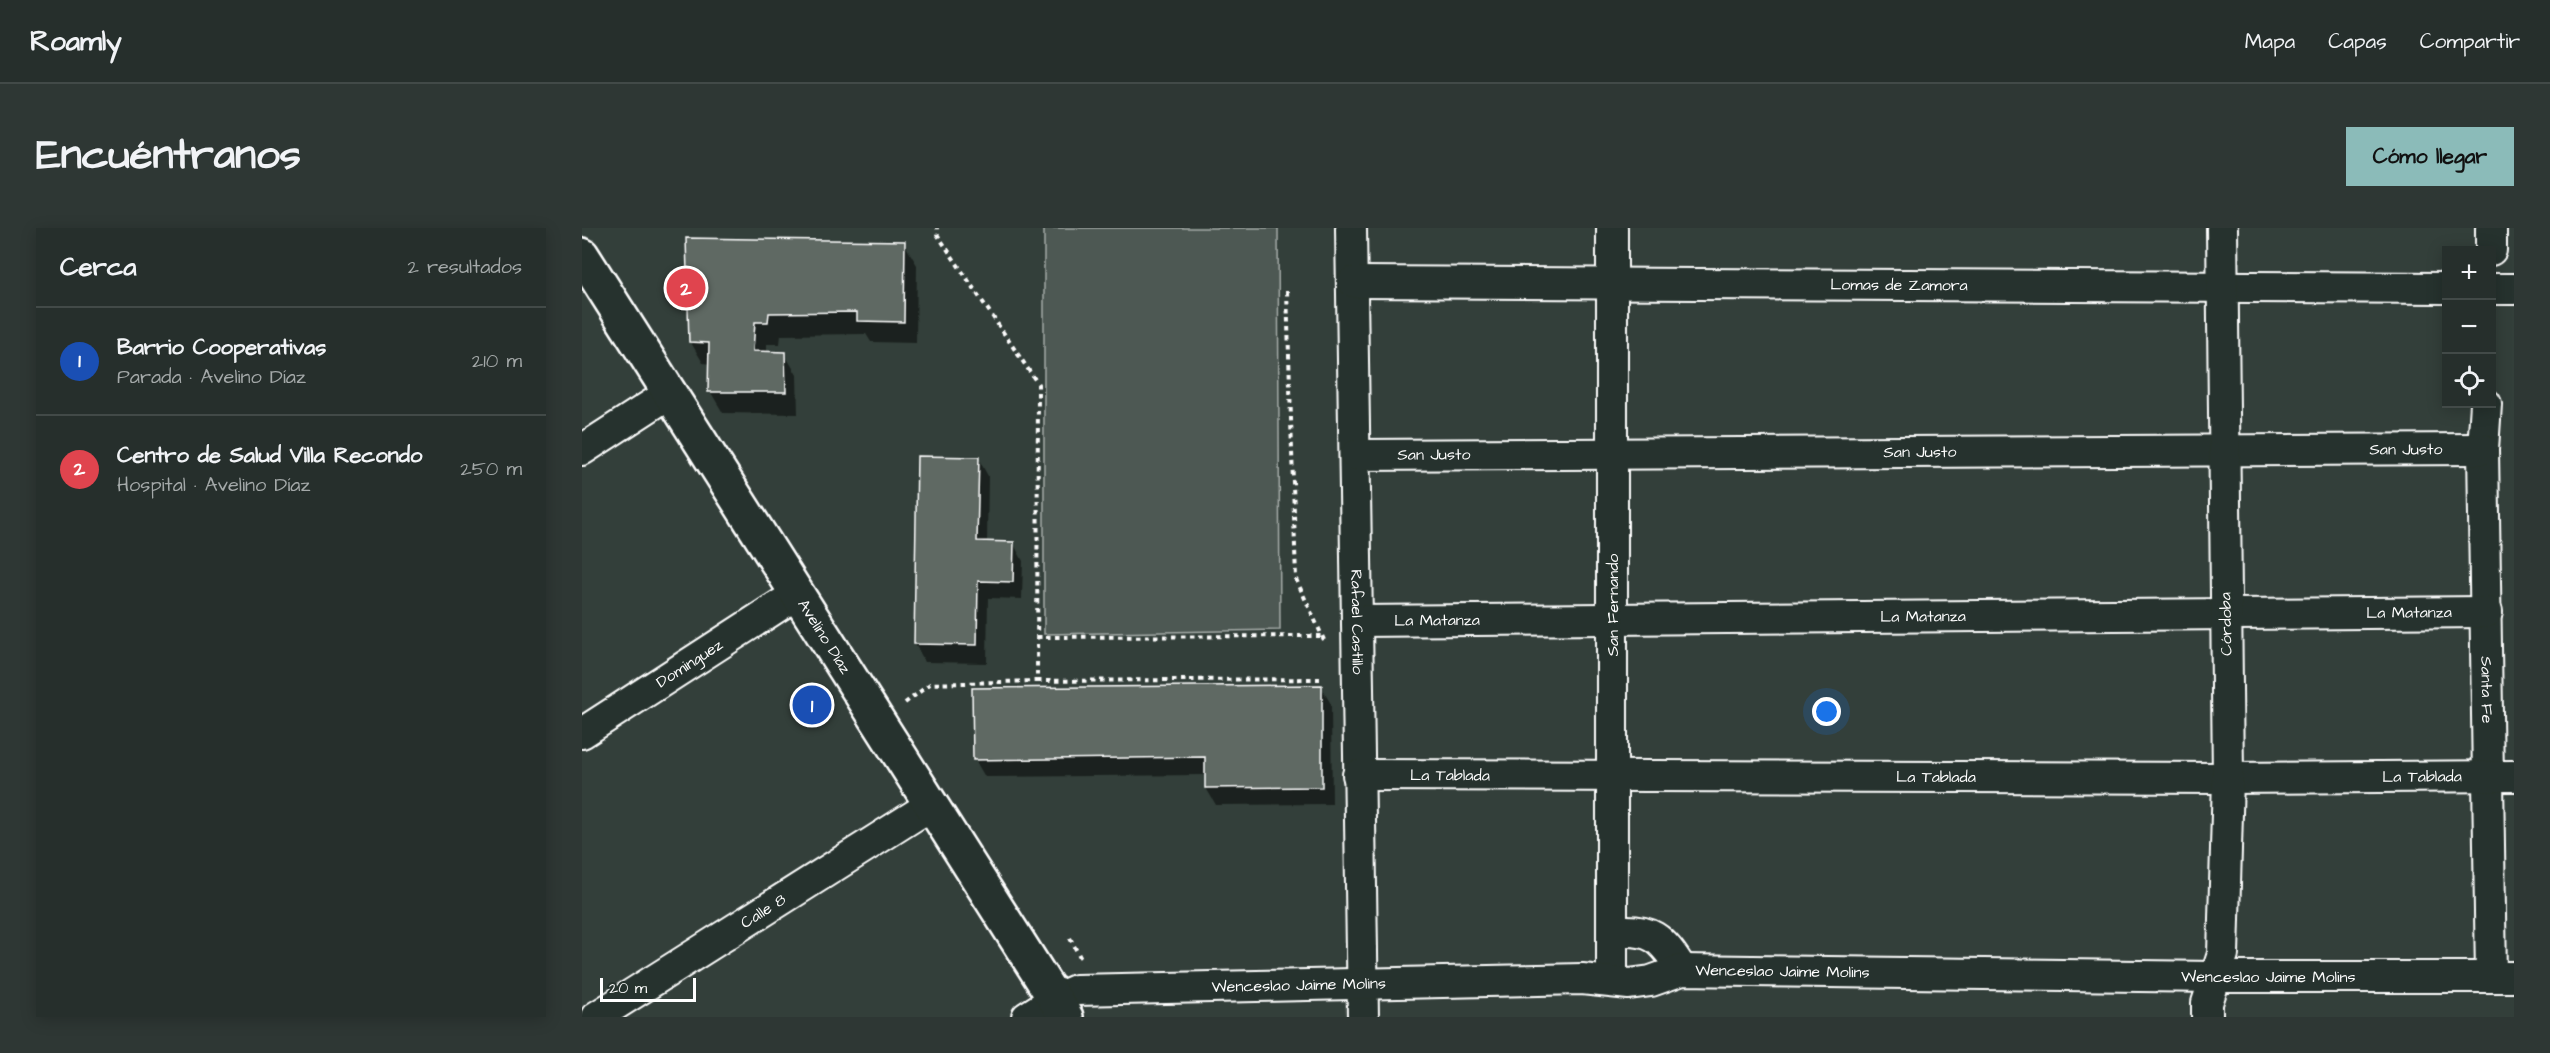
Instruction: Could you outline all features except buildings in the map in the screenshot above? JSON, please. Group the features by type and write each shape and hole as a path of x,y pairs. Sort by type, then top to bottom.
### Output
{"street":[{"name":"Rafael Castillo","path":"1351,228 1363,1017"},
{"name":"San Fernando","path":"1612,228 1614,454 1612,981"},
{"name":"Córdoba","path":"2207,1017 2206,1003 2223,954 2228,778 2222,228"},
{"path":"2491,228 2491,246"},
{"name":"Avelino Díaz","path":"582,255 1061,1008"},
{"name":"Lomas de Zamora","path":"1353,282 1612,281 2442,288"},
{"path":"2496,289 2514,289"},
{"path":"582,450 670,393"},
{"name":"Santa Fe","path":"2486,408 2484,448 2487,612 2502,776 2503,977"},
{"name":"San Justo","path":"1356,454 2484,448"},
{"name":"Dominguez","path":"582,733 797,594"},
{"name":"La Matanza","path":"1358,621 2226,612 2487,612"},
{"name":"La Tablada","path":"1358,775 2228,778 2502,776"},
{"name":"Calle 8","path":"596,1017 931,805"},
{"path":"1612,932 1634,929 1654,935 1669,950 1682,970"},
{"name":"Wenceslao Jaime Molins","path":"1027,1017 1061,1008 1076,990 1582,979 1629,984 1651,981 1682,970 2215,977 2503,977"}],"path":[{"path":"937,228 937,234 1038,384 1037,681"},
{"path":"1287,291 1296,579 1329,650 1358,651"},
{"path":"1038,637 1322,636"},
{"path":"878,723 930,684 1320,679"}],"shaded area":[{"path":"1044,228 1278,228 1280,630 1044,634"}],"place":[{"name":"Centro de Salud Villa Recondo","path":"686,288"},
{"name":"Barrio Cooperativas","path":"812,705"}]}
